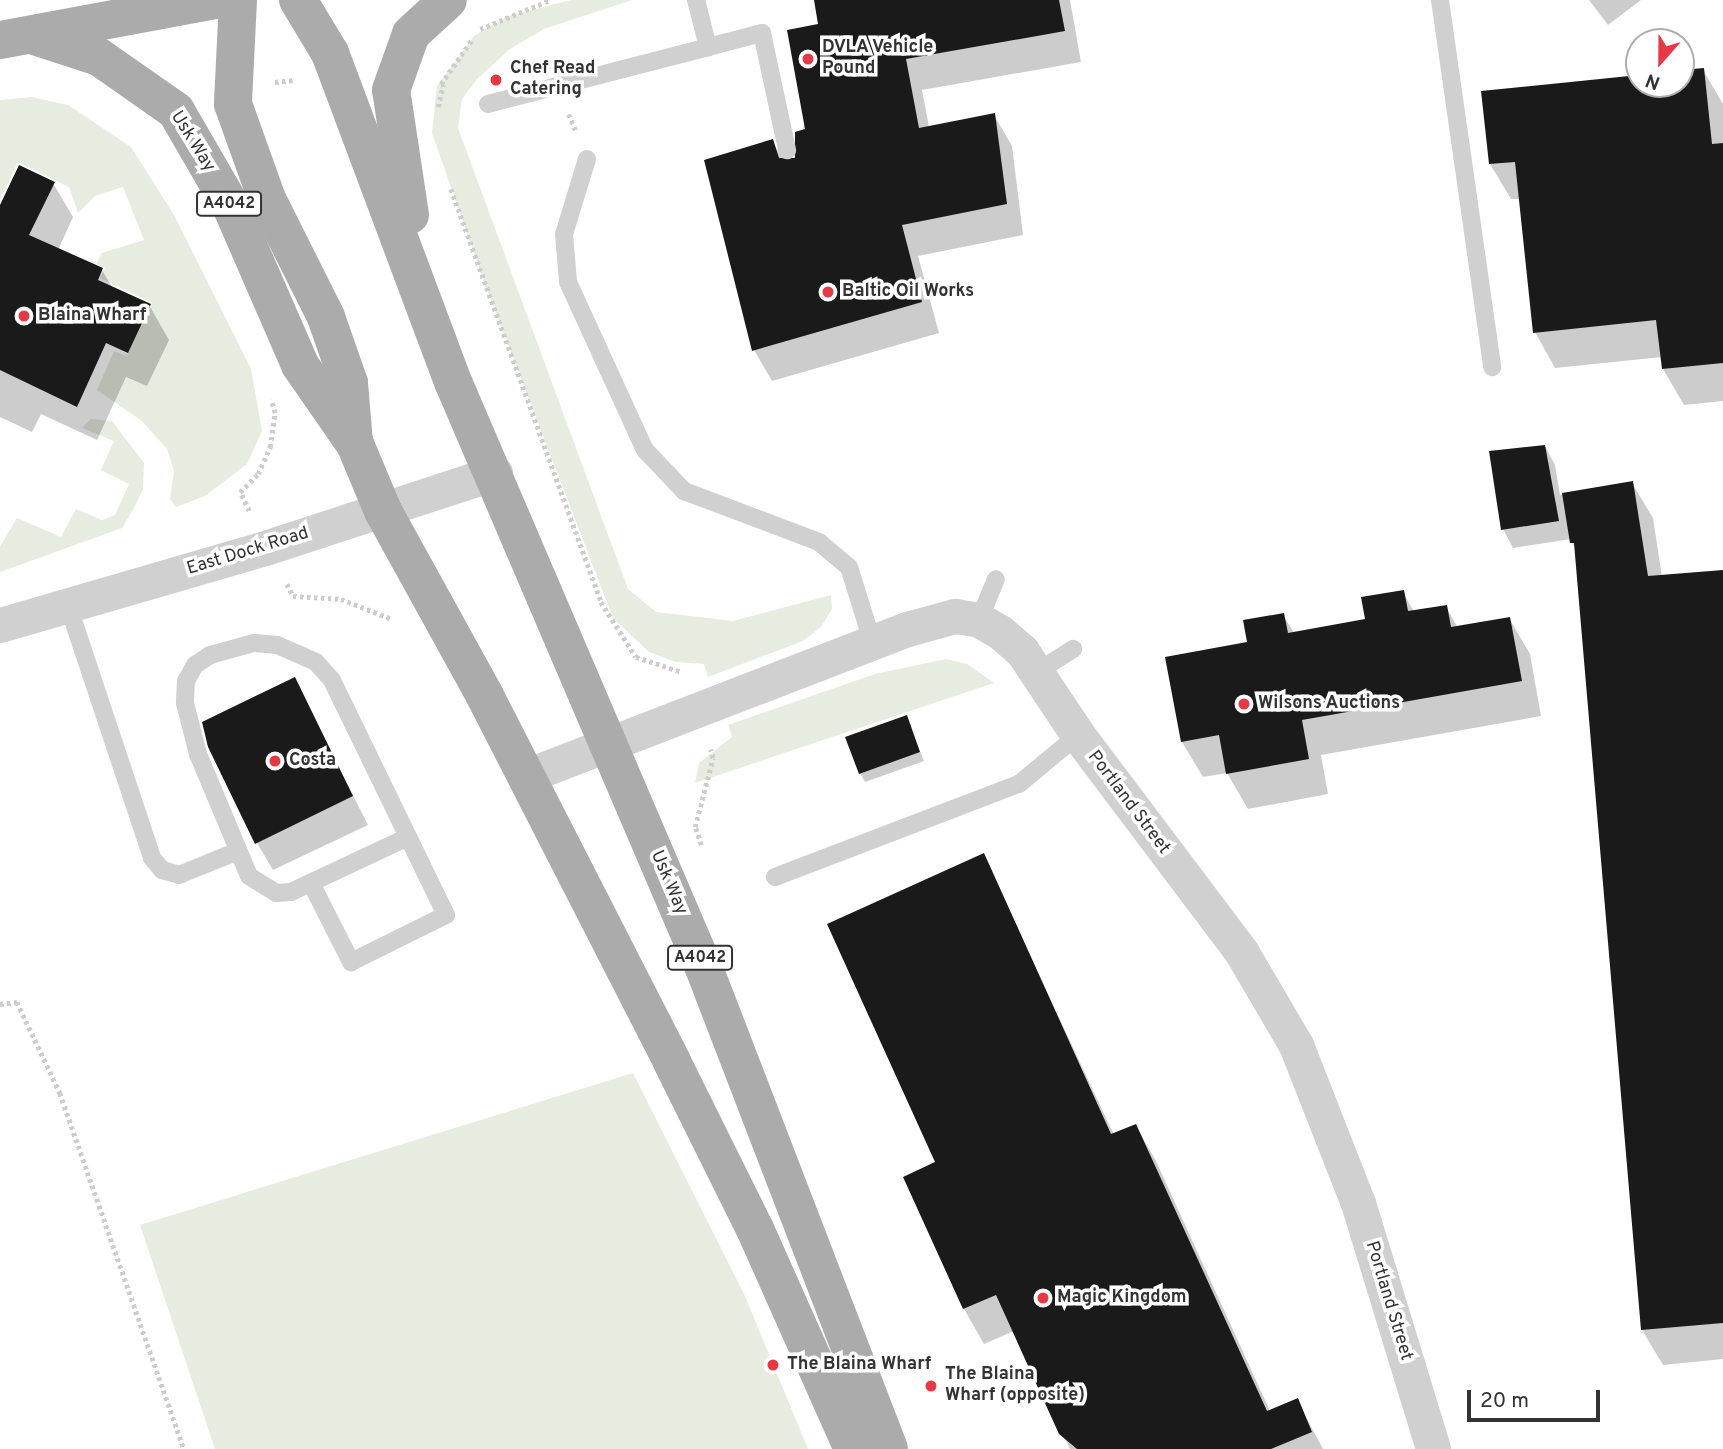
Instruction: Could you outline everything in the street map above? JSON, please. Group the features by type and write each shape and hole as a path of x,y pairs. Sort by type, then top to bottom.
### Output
{"main road":[{"name":"Usk Way","path":"16,38 216,0"},
{"name":"Usk Way","path":"238,0 233,104 267,199 326,317 349,383 355,444"},
{"name":"Usk Way","path":"298,0 330,52 433,323 704,968 889,1449"},
{"name":"Usk Way","path":"433,323 400,168 391,90 411,34 448,0"},
{"name":"Usk Way","path":"16,38 99,57 176,111 231,206 300,365 355,444 383,511 526,776 755,1229 853,1449"}],"street":[{"name":"East Dock Road","path":"0,625 268,547 495,473"},
{"path":"526,776 872,641 955,616 979,620"},
{"name":"Portland Street","path":"979,620 1022,651 1078,735 1242,953 1296,1045 1358,1203 1433,1449"}],"lane":[{"path":"696,0 708,47"},
{"path":"1440,0 1492,367"},
{"path":"488,104 762,33 787,150"},
{"path":"587,159 564,234 568,282 645,450 684,491 819,542 849,567 872,641"},
{"path":"979,620 996,579"},
{"path":"68,606 152,858 162,870 179,875 238,850"},
{"path":"311,883 351,962 446,915 332,680 316,662 298,652 254,643 210,655 195,665 186,681 184,703 198,754 249,876 276,893 311,883 408,837"},
{"path":"1037,672 1073,649"},
{"path":"775,877 1019,784 1078,735"}],"path":[{"path":"559,86 587,159"},
{"path":"268,389 275,413 270,447 258,474 240,492 293,596 341,599 391,617 397,626"},
{"path":"0,1004 16,1002 60,1093 184,1449"}],"shaded area":[{"path":"571,0 632,0 544,29 510,49 477,79 462,99 458,128 628,589 656,612 733,621 831,595 832,609 821,627 803,641 708,677 704,664 676,662 649,652 613,618 483,279 432,133 437,86 474,36 508,16"},
{"path":"32,97 68,105 131,147 174,215 251,369 262,431 247,464 205,496 176,507 170,499 174,471 167,449 142,421 97,390 114,351 127,356 152,303 100,278 105,268 96,264 102,253 144,240 123,187 95,196 78,213 69,187 18,162 0,200 0,100"},
{"path":"91,419 112,421 144,463 143,489 134,508 122,528 0,572 0,547 17,518 61,537 76,509 102,520 115,515 129,484 101,470 114,441 82,428"},
{"path":"946,659 967,664 994,683 695,783 699,763 732,737 728,725 875,674"},
{"path":"633,1073 744,1294 808,1449 215,1449 140,1225"}],"building":[{"path":"814,0 1059,0 1065,31 906,59 919,128 995,113 1007,204 902,225 922,302 752,351 704,160 773,139 779,158 795,158 795,132 805,129 787,30 818,24"},
{"path":"1704,68 1712,144 1723,143 1723,363 1662,369 1656,320 1533,333 1515,162 1489,164 1481,91 1625,76 1625,98 1695,98 1695,69"},
{"name":"Blaina Wharf","path":"19,165 55,182 29,235 103,268 98,280 151,304 128,353 106,343 77,407 0,370 0,205"},
{"path":"1545,445 1559,521 1501,530 1489,451"},
{"path":"1633,481 1648,576 1723,570 1723,1323 1641,1330 1574,543 1570,543 1562,493"},
{"path":"1404,590 1408,611 1447,605 1451,627 1510,617 1522,681 1302,720 1309,759 1226,774 1219,735 1181,742 1165,657 1247,642 1243,620 1284,613 1288,633 1365,619 1361,597"},
{"path":"295,677 353,796 255,844 208,747 202,722"},
{"path":"907,715 920,752 859,774 845,737"},
{"path":"984,853 1111,1134 1136,1124 1267,1411 1298,1398 1312,1432 1271,1449 1077,1449 1059,1434 996,1295 963,1309 903,1177 935,1162 827,924"}],"place":[{"name":"DVLA Vehicle Pound","path":"808,59"},
{"name":"Chef Read Catering","path":"496,80"},
{"name":"Baltic Oil Works","path":"828,292"},
{"name":"Blaina Wharf","path":"24,316"},
{"name":"Wilsons Auctions","path":"1244,704"},
{"name":"Costa","path":"275,761"},
{"name":"Magic Kingdom","path":"1043,1298"},
{"name":"The Blaina Wharf","path":"773,1365"},
{"name":"The Blaina Wharf (opposite)","path":"931,1386"}]}
